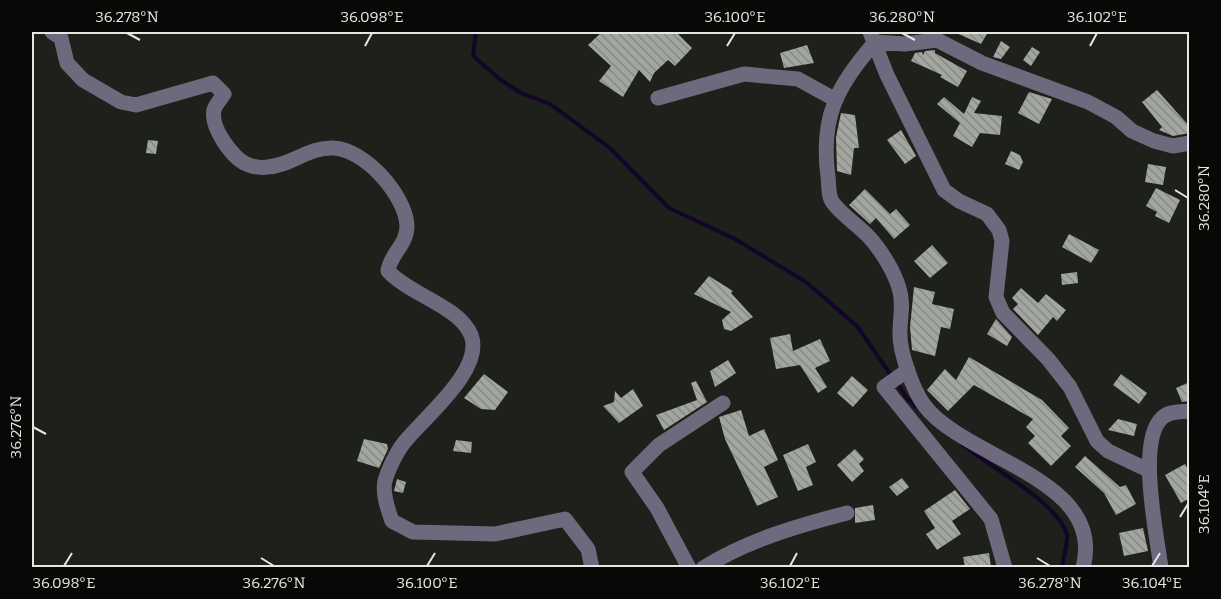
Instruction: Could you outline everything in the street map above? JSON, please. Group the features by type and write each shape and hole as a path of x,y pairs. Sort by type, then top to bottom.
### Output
{"street":[{"path":"52,32 61,38 67,63 83,80 122,102 136,105 213,83 224,94 214,111 215,125 234,156 248,165 268,167 317,150 335,148 358,158 387,180 403,207 407,227 404,243 389,261 388,272 397,281 458,318 471,334 472,344 472,356 462,375 402,445 394,461 385,483 387,508 392,521 413,532 495,534 565,519 588,549 592,567"},
{"path":"872,37 830,107 825,154 831,201 870,238 899,287 902,305 899,335 917,392 934,415 1072,506 1082,522 1086,539 1083,567"},
{"path":"872,37 905,44 937,40 982,63 1088,102 1154,141 1173,146 1190,143"},
{"path":"872,37 887,75 944,190 987,214 999,230 1002,241 996,297 1003,313 1048,359 1070,387 1097,441 1108,451 1148,470"},
{"path":"658,98 744,74 798,78 836,100"},
{"path":"909,370 884,387 991,519 1005,567"},
{"path":"689,567 657,508 632,472 659,445 723,403"},
{"path":"1161,567 1148,470 1157,423 1169,413 1190,411"},
{"path":"704,567 748,543 791,528 847,513"}],"building":[{"path":"602,32 676,32 692,48 675,66 668,60 654,73 650,82 639,70 623,97 599,81 611,66 588,45"},
{"path":"954,32 988,32 981,44"},
{"path":"1001,41 1010,47 1001,59 993,57"},
{"path":"807,45 814,63 784,68 780,53"},
{"path":"1032,47 1040,52 1031,66 1023,60"},
{"path":"935,50 935,53 967,71 958,87 940,77 942,75 911,61 915,53 922,52 923,55 925,51"},
{"path":"1157,90 1190,127 1190,133 1173,136 1159,130 1162,127 1142,102"},
{"path":"1029,92 1052,99 1039,124 1018,113"},
{"path":"944,97 964,114 972,97 981,101 974,113 1002,116 1000,135 980,133 972,147 953,136 960,123 937,104"},
{"path":"841,113 855,115 859,148 854,148 851,175 837,171 836,137"},
{"path":"901,130 916,156 905,164 887,140"},
{"path":"148,140 158,141 156,154 146,153"},
{"path":"1011,151 1020,155 1023,162 1019,170 1005,164"},
{"path":"1148,164 1166,167 1163,185 1145,182"},
{"path":"1156,188 1180,200 1169,223 1155,216 1157,212 1146,206"},
{"path":"865,189 890,214 896,209 910,225 894,239 876,218 870,224 849,205"},
{"path":"1069,234 1099,250 1091,263 1062,247"},
{"path":"932,245 948,263 930,278 914,261"},
{"path":"1077,272 1078,283 1062,285 1061,274"},
{"path":"709,276 733,291 731,293 753,317 731,331 724,329 722,320 731,312 694,294"},
{"path":"914,287 935,292 932,304 954,309 950,329 941,327 935,356 912,350 910,327"},
{"path":"1021,288 1038,303 1046,294 1066,310 1057,321 1053,317 1038,335 1013,309 1018,304 1012,298"},
{"path":"996,319 1012,337 1007,346 987,334"},
{"path":"790,334 793,351 820,339 830,361 815,368 827,387 818,393 800,365 776,369 770,338"},
{"path":"969,357 1042,400 1069,428 1061,436 1071,446 1051,466 1028,443 1035,436 1026,427 1033,419 974,385 948,411 927,390 945,369 956,380"},
{"path":"728,360 736,373 715,387 710,371"},
{"path":"484,374 508,392 495,410 481,409 464,398"},
{"path":"1121,374 1147,393 1139,404 1113,385"},
{"path":"852,376 868,390 853,407 837,393"},
{"path":"696,381 707,402 664,430 656,415 697,400 691,383"},
{"path":"1190,382 1190,401 1182,402 1176,388"},
{"path":"633,389 643,406 619,423 603,406 614,402 615,391 621,398"},
{"path":"741,410 749,436 764,429 778,460 764,467 778,497 757,506 725,439 719,417"},
{"path":"1118,419 1137,424 1134,436 1108,430"},
{"path":"364,439 387,444 388,449 379,468 357,461"},
{"path":"456,440 472,442 471,453 453,451"},
{"path":"808,444 816,462 806,467 813,485 798,491 783,455"},
{"path":"855,449 864,459 859,464 864,471 852,482 837,465"},
{"path":"1085,456 1120,487 1126,485 1136,504 1116,515 1104,493 1075,467"},
{"path":"1185,464 1190,472 1190,498 1181,503 1165,475"},
{"path":"902,478 909,487 897,496 889,487"},
{"path":"397,479 406,482 403,493 394,491"},
{"path":"955,490 970,509 952,521 961,534 937,550 926,534 935,528 924,511"},
{"path":"873,505 875,520 855,523 855,508"},
{"path":"1143,528 1148,551 1124,556 1119,533"},
{"path":"989,553 991,567 965,567 963,557"}],"waterway":[{"path":"476,32 473,56 501,80 521,93 550,104 610,148 669,208 735,239 806,282 857,326 892,377"},
{"path":"897,383 907,398 919,409"},
{"path":"962,444 1021,485 1051,510 1067,535 1062,568"}]}
